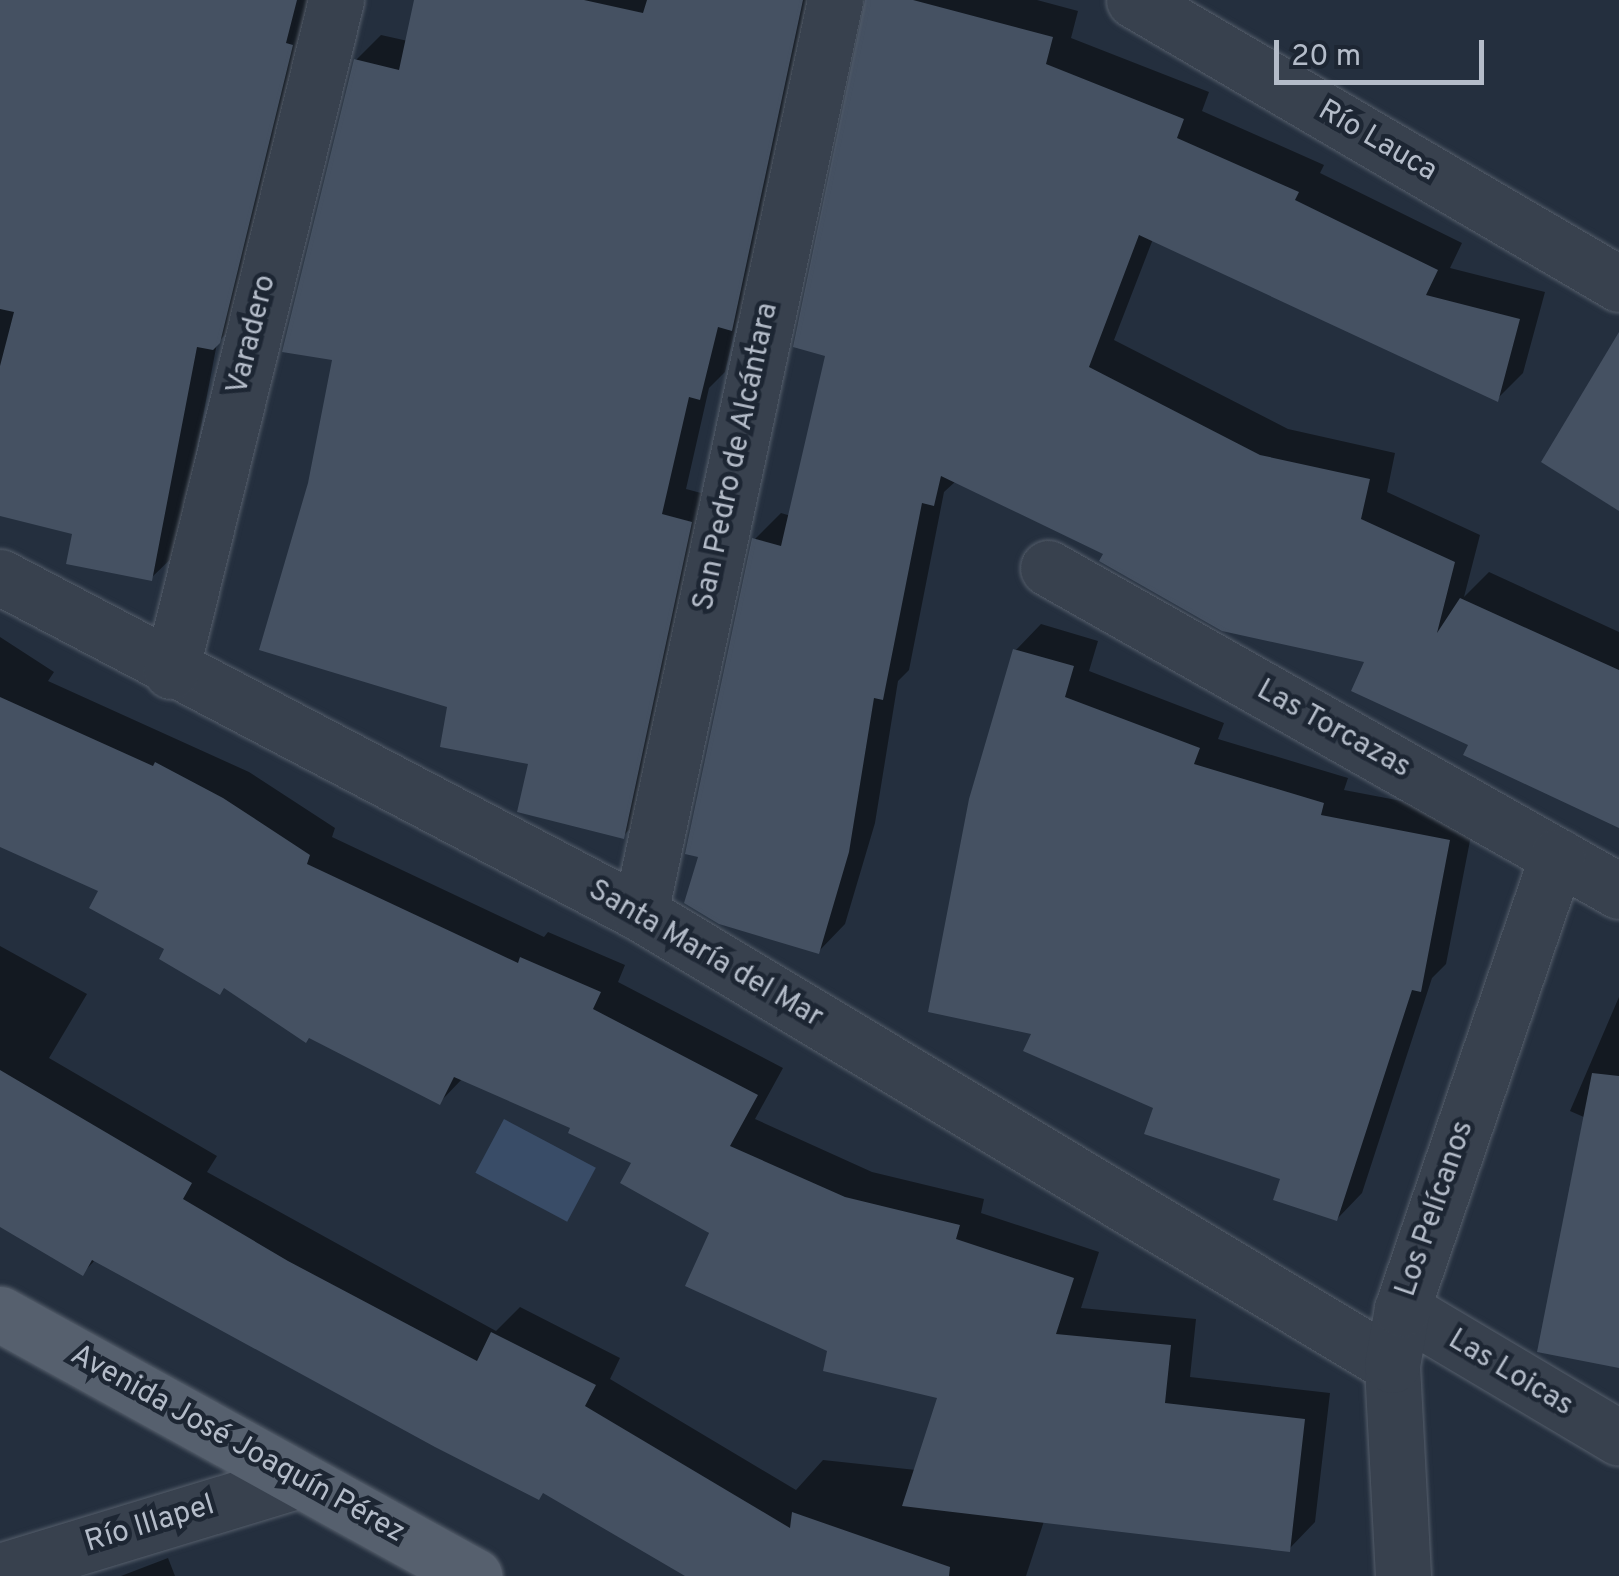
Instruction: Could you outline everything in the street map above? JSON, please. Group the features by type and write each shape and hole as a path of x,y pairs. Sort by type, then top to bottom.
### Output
{"main road":[{"name":"Avenida José Joaquín Pérez","path":"0,1314 474,1576"}],"street":[{"name":"Varadero","path":"171,671 336,0"},
{"name":"San Pedro de Alcántara","path":"640,913 834,0"},
{"name":"Río Lauca","path":"1134,0 1619,284"},
{"name":"Las Torcazas","path":"1048,568 1619,891"},
{"name":"Santa María del Mar","path":"0,577 171,671 640,913 1392,1365"},
{"name":"Los Pelícanos","path":"1404,1576 1392,1365 1402,1309 1557,856"},
{"name":"Las Loicas","path":"1402,1309 1619,1438"},
{"name":"Río Illapel","path":"0,1571 300,1480"}],"water":[{"path":"504,1119 596,1168 567,1222 475,1173"}],"building":[{"path":"0,0 297,0 286,43 293,45 220,343 213,350 197,347 152,581 66,564 72,534 0,516 0,366 14,312 0,309"},
{"path":"414,0 584,0 643,13 647,0 803,0 732,331 718,327 700,400 689,397 662,514 692,522 624,839 517,812 528,764 440,747 447,707 259,650 308,483 332,360 282,352 354,59 399,70"},
{"path":"865,0 913,0 1053,37 1046,64 1184,119 1177,138 1299,192 1295,200 1438,270 1426,295 1520,319 1498,402 1139,235 1089,367 1260,455 1370,479 1361,519 1455,562 1437,633 1460,598 1619,670 1619,828 1463,755 1468,745 1351,691 1364,662 1222,631 1099,561 1103,554 941,476 934,506 922,503 883,700 874,698 849,852 819,954 719,924 684,903 698,857 685,854 752,538 781,546 825,356 793,347"},
{"path":"1619,332 1619,511 1541,462"},
{"path":"1013,649 1074,666 1065,697 1200,748 1194,764 1324,803 1321,815 1450,840 1421,992 1412,990 1337,1221 1273,1200 1280,1179 1144,1134 1153,1108 1023,1051 1031,1034 928,1012 969,799"},
{"path":"0,697 153,766 155,762 223,798 310,855 307,864 518,963 520,957 601,992 593,1009 758,1095 730,1146 845,1197 960,1225 956,1239 1074,1278 1056,1334 1171,1345 1165,1403 1305,1419 1290,1552 902,1506 937,1398 823,1371 827,1351 685,1286 709,1233 620,1183 631,1163 568,1133 570,1128 454,1077 440,1105 309,1038 306,1043 224,988 220,995 159,959 164,949 89,908 98,891 0,847"},
{"path":"0,1070 192,1183 183,1199 288,1261 477,1361 491,1332 596,1385 585,1406 790,1528 792,1512 950,1567 949,1576 685,1576 543,1493 539,1500 435,1447 92,1260 83,1276 0,1227"},
{"path":"1592,1073 1619,1076 1619,1368 1537,1352"}]}
